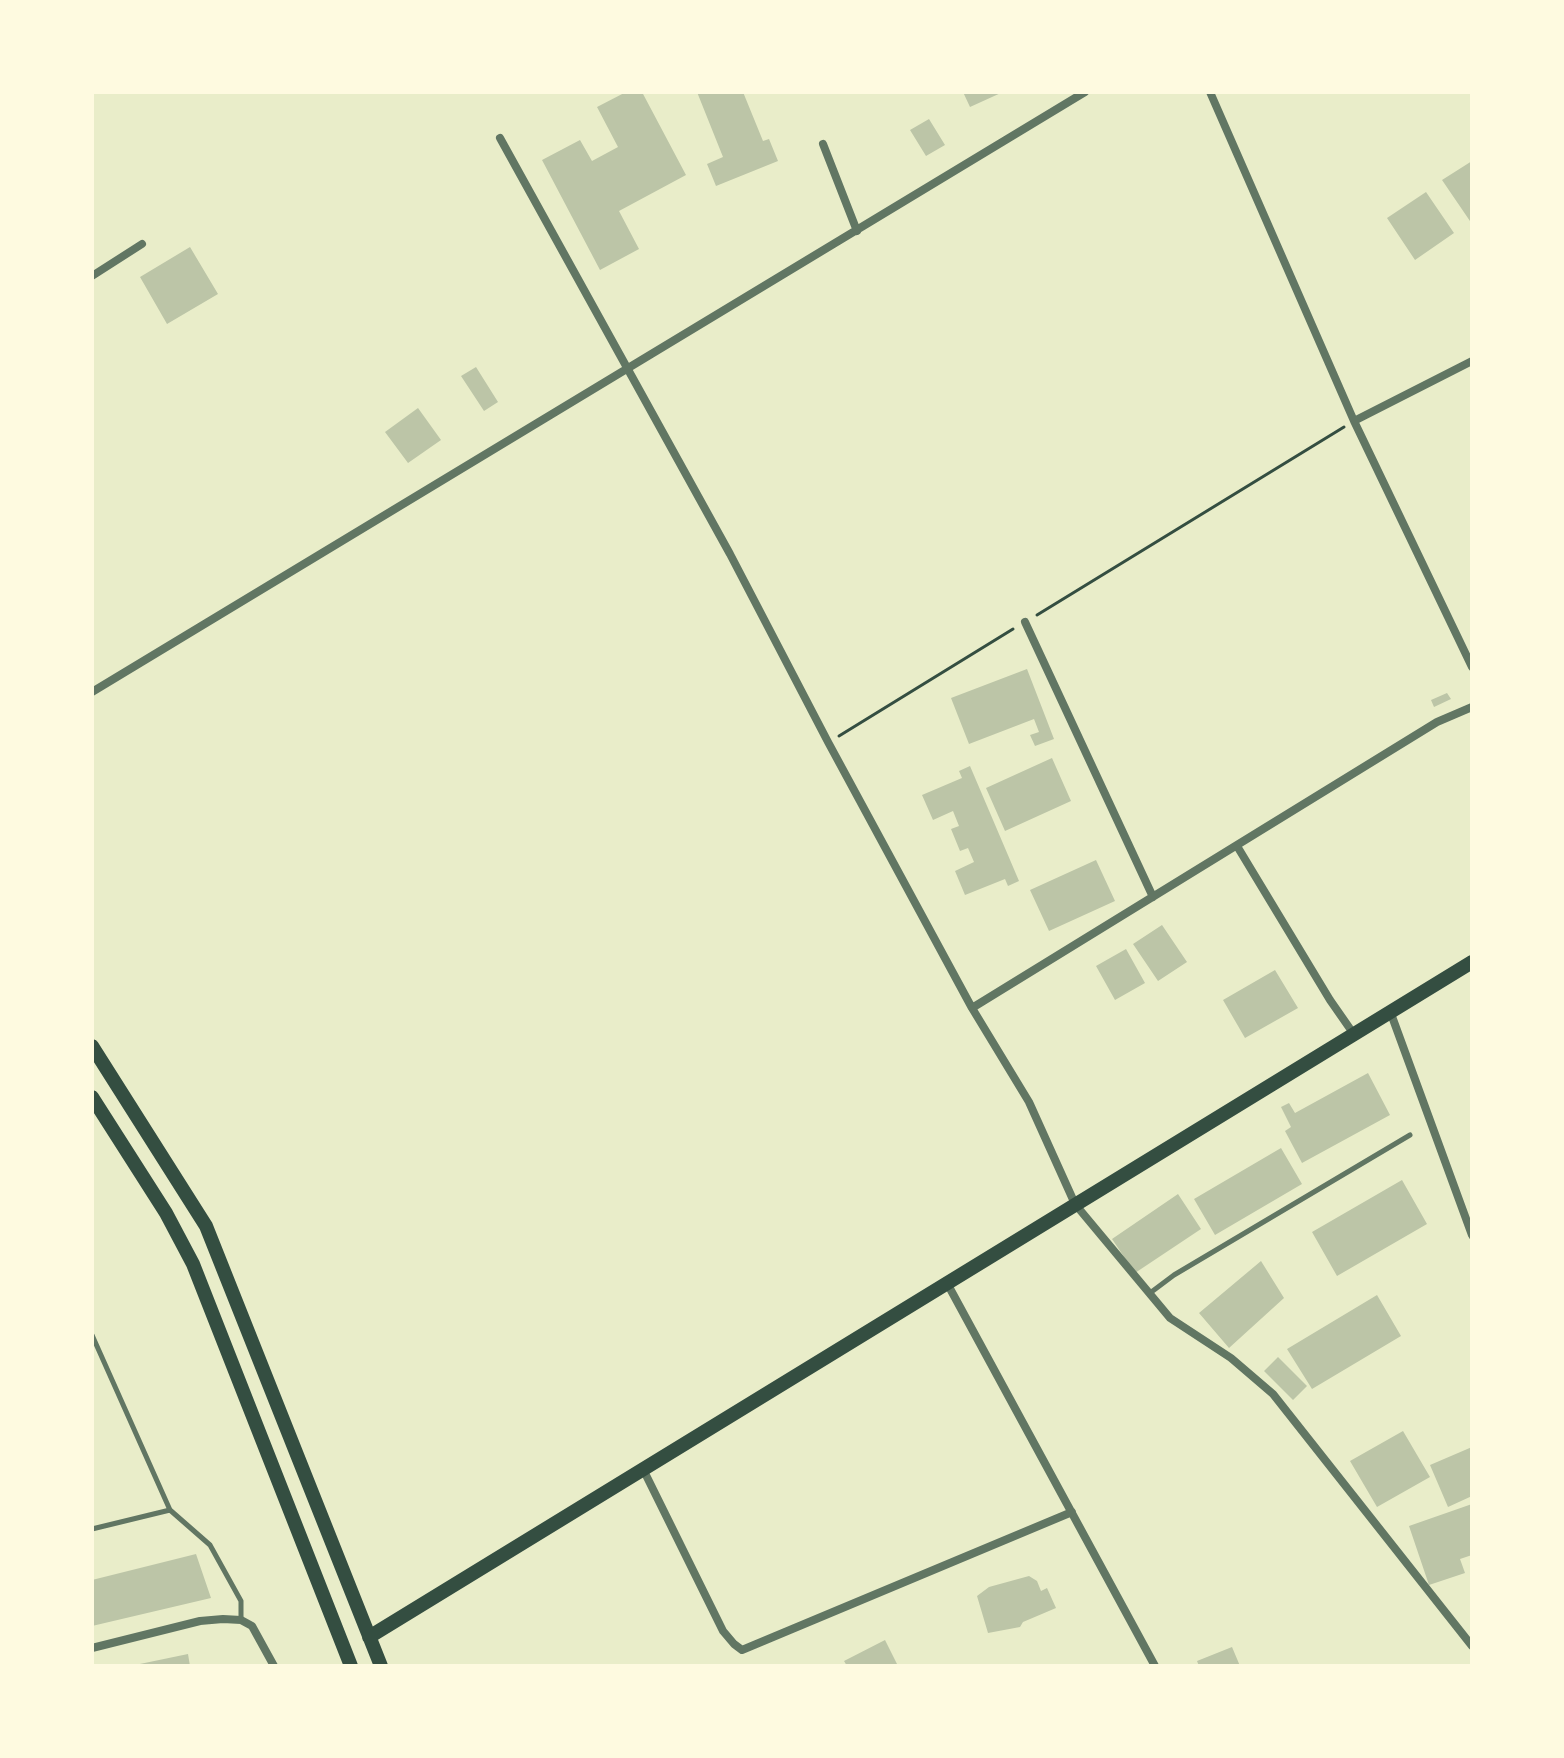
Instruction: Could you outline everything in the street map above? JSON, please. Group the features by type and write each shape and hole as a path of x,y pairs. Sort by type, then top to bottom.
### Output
{"main road":[{"path":"369,1637 1472,962"},
{"path":"92,1046 206,1226 381,1666"},
{"path":"92,1097 166,1213 193,1264 351,1666"}],"street":[{"path":"92,692 1085,92"},
{"path":"1210,92 1354,421 1472,667"},
{"path":"500,138 730,554 972,1008 1029,1102 1075,1204 1170,1318 1231,1358 1273,1394 1472,1646"},
{"path":"823,144 857,231"},
{"path":"92,276 142,244"},
{"path":"1354,421 1472,361"},
{"path":"1025,622 1153,897"},
{"path":"972,1008 1437,722 1472,707"},
{"path":"1237,846 1353,1033"},
{"path":"1390,1011 1472,1235"},
{"path":"947,1283 1155,1666"},
{"path":"643,1469 723,1631 742,1650 1072,1512"},
{"path":"92,1648 200,1621 241,1620 252,1626 274,1666"}],"lane":[{"path":"1149,1293 1174,1275 1410,1135"},
{"path":"92,1335 170,1510 210,1545 241,1601 241,1620"},
{"path":"92,1529 170,1510"}],"path":[{"path":"828,742 1354,421"}],"building":[{"path":"626,92 642,92 686,175 619,211 639,249 600,270 542,160 580,140 592,161 618,147 597,107"},
{"path":"697,92 743,92 763,141 769,139 778,161 716,186 707,164 723,157"},
{"path":"963,92 1003,92 970,107"},
{"path":"929,119 945,145 926,156 910,130"},
{"path":"1472,161 1472,224 1442,180"},
{"path":"1426,192 1454,233 1415,260 1387,218"},
{"path":"190,247 218,294 167,324 140,277"},
{"path":"476,367 498,402 484,411 461,376"},
{"path":"418,408 441,440 408,463 385,432"},
{"path":"1027,669 1054,739 1035,746 1030,735 1039,732 1034,719 969,744 951,698"},
{"path":"1447,693 1451,699 1434,707 1431,700"},
{"path":"1052,758 1071,801 1005,831 986,788"},
{"path":"970,766 1019,881 1008,886 1005,879 965,895 955,871 974,862 968,848 960,851 951,829 959,826 953,811 933,820 922,795 962,778 959,771"},
{"path":"1096,860 1115,901 1049,931 1030,890"},
{"path":"1162,925 1187,962 1158,981 1133,944"},
{"path":"1126,949 1145,983 1115,1000 1096,966"},
{"path":"1275,970 1298,1008 1245,1038 1223,1000"},
{"path":"1368,1073 1390,1115 1302,1163 1285,1131 1291,1127 1281,1107 1289,1103 1295,1113"},
{"path":"1281,1148 1302,1184 1215,1235 1194,1199"},
{"path":"1402,1180 1427,1224 1337,1276 1312,1232"},
{"path":"1178,1194 1201,1229 1135,1273 1112,1239"},
{"path":"1261,1261 1284,1298 1229,1348 1199,1313"},
{"path":"1377,1295 1401,1336 1312,1389 1287,1349"},
{"path":"1278,1357 1307,1386 1293,1400 1264,1371"},
{"path":"1403,1431 1430,1477 1377,1507 1350,1461"},
{"path":"1472,1447 1472,1496 1448,1507 1430,1465"},
{"path":"1472,1504 1472,1555 1460,1559 1465,1573 1429,1585 1409,1526"},
{"path":"196,1554 211,1598 92,1626 92,1580"},
{"path":"1029,1576 1037,1581 1041,1591 1047,1588 1056,1608 1023,1622 1020,1627 988,1633 977,1596 989,1587"},
{"path":"885,1640 898,1666 847,1666 844,1661"},
{"path":"1232,1647 1240,1666 1199,1666 1197,1661"},
{"path":"188,1654 190,1666 135,1666 135,1665"}]}
